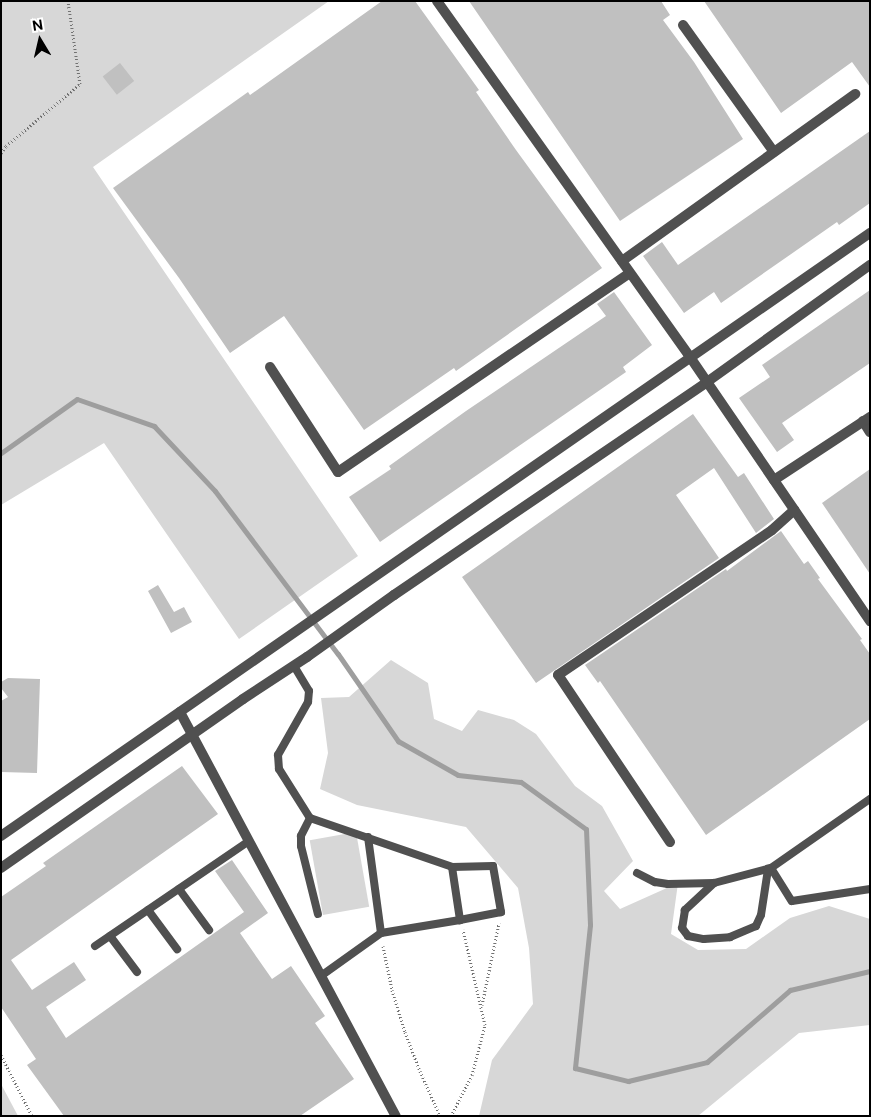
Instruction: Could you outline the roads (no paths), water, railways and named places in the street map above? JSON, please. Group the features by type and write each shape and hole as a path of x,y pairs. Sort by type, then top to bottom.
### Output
{"street":[{"path":"437,1 690,357 870,621"},
{"path":"683,25 774,152"},
{"path":"622,261 855,94"},
{"path":"1,836 870,234"},
{"path":"1,868 192,734 707,382 870,265"},
{"path":"270,367 338,472 630,273"},
{"path":"774,480 866,419 870,432"},
{"path":"670,842 558,675 772,530 794,510"},
{"path":"180,712 396,1116"}],"lane":[{"path":"294,666 309,691 308,702 278,755 279,769 310,818 452,867 493,866 501,912 381,933 321,976"},
{"path":"637,873 656,882 668,884 714,883 769,869 870,799"},
{"path":"310,818 301,836 301,846 318,914"},
{"path":"368,837 381,933"},
{"path":"95,946 249,841"},
{"path":"452,867 460,920"},
{"path":"714,883 685,910 682,928 688,936 704,939 730,937 756,926 761,915 769,869"},
{"path":"769,869 792,901 870,889"},
{"path":"179,888 209,930"},
{"path":"148,910 177,949"},
{"path":"110,936 137,972"}],"waterway":[{"path":"1,453 77,399 154,426 215,491 338,654 398,741 458,775 521,782 586,829 590,925 575,1068 628,1081 707,1062 790,990 870,971"}]}
